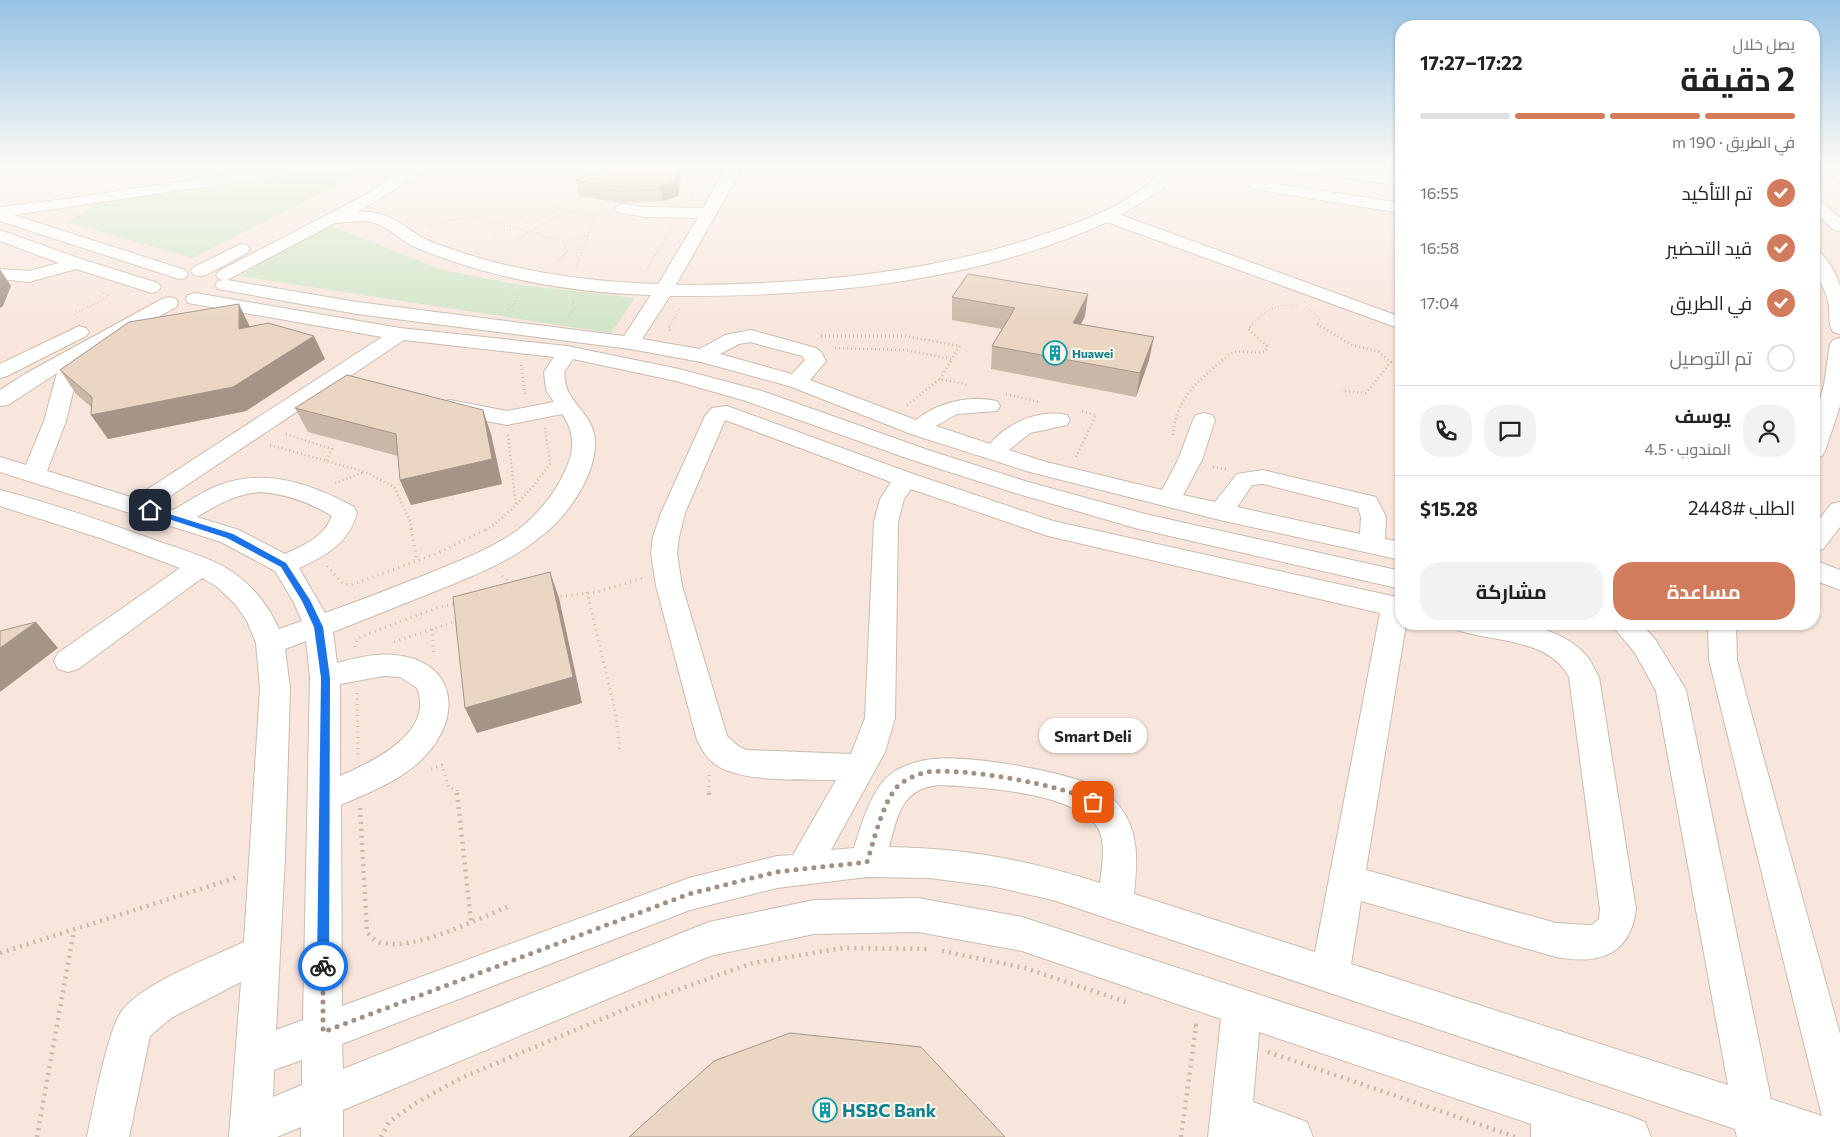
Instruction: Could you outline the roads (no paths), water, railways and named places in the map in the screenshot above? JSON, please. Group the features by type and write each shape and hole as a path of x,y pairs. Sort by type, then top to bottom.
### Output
{"street":[{"path":"11,220 180,274"},
{"path":"48,233 62,220"},
{"path":"0,372 150,292 168,278 200,270 297,220"},
{"path":"2,238 75,263 150,292 160,302 170,303 208,295 225,280 328,220"},
{"path":"383,220 419,242 466,260 542,278 590,285 664,290 750,290 835,284 896,276 990,258 1054,238 1096,220"},
{"path":"630,343 705,220"},
{"path":"1117,220 1395,321"},
{"path":"1820,225 1840,228"},
{"path":"1820,250 1835,254"},
{"path":"0,274 12,278 33,277 75,263"},
{"path":"1820,264 1838,302 1840,328"},
{"path":"200,270 220,272 225,280 357,308 630,343 703,356 796,382 927,423 994,453 1038,467 1220,512 1395,550"},
{"path":"196,299 400,334 567,352 679,375 754,396 929,458 1020,487 1395,597"},
{"path":"0,400 32,378 170,303"},
{"path":"137,506 400,334"},
{"path":"703,356 734,337 742,336 751,336 793,347 809,352 816,361 796,382"},
{"path":"1820,431 1834,388 1838,370 1840,344"},
{"path":"270,643 318,627 452,574 512,544 531,531 554,509 580,466 585,442 579,422 556,389 554,372 567,352"},
{"path":"34,474 55,421 72,356"},
{"path":"927,423 943,410 997,400"},
{"path":"435,404 526,415 568,406"},
{"path":"858,768 746,763 731,759 720,751 713,740 669,586 666,570 666,537 673,513 716,416 720,413 727,413 905,479 1048,528 1195,563 1395,597"},
{"path":"994,453 1006,437 1016,430 1069,415"},
{"path":"1144,522 1190,460 1204,420"},
{"path":"0,464 230,536 284,565 306,600 318,627 325,678 322,1137"},
{"path":"1220,512 1245,479 1263,477 1367,502 1374,511 1375,525 1372,544"},
{"path":"804,867 858,768 869,752 880,718 886,522 892,499 905,479"},
{"path":"177,518 231,489 261,485 280,486 308,494 345,513 339,530 314,551 284,565"},
{"path":"0,498 109,532 201,566 225,580 245,597 260,618 270,643 274,688 268,868 250,1132"},
{"path":"1820,537 1839,516"},
{"path":"68,661 201,566"},
{"path":"1820,573 1840,581"},
{"path":"1330,975 1395,619"},
{"path":"1346,881 1556,940 1582,944 1589,943 1602,940 1615,927 1618,909 1584,677 1580,665 1570,654 1555,644 1497,630"},
{"path":"1630,630 1645,646 1671,690 1755,1126"},
{"path":"1722,630 1723,660 1732,698 1840,1109"},
{"path":"324,798 387,768 416,746 432,721 436,697 426,678 404,667 375,666 325,678"},
{"path":"867,862 889,800 898,787 911,777 928,772 945,772 1004,778 1084,796 1102,808 1114,826 1119,845 1115,905"},
{"path":"255,1058 689,894 776,872 804,867 867,862 929,863 991,870 1053,884 1330,975 1755,1126 1823,1137"},
{"path":"250,1132 322,1096 709,939 814,918 918,915 1013,932 1195,1014 1240,1024 1551,1124 1630,1137"},
{"path":"108,1137 131,1034 136,1023 157,1004 262,952"},
{"path":"1230,1126 1292,1137"}],"lane":[{"path":"1230,1126 1240,1024"}],"place":[{"name":"Huawei","path":"1055,353"},
{"name":"Smart Deli","path":"1093,802"},
{"name":"HSBC Bank","path":"825,1110"}]}
